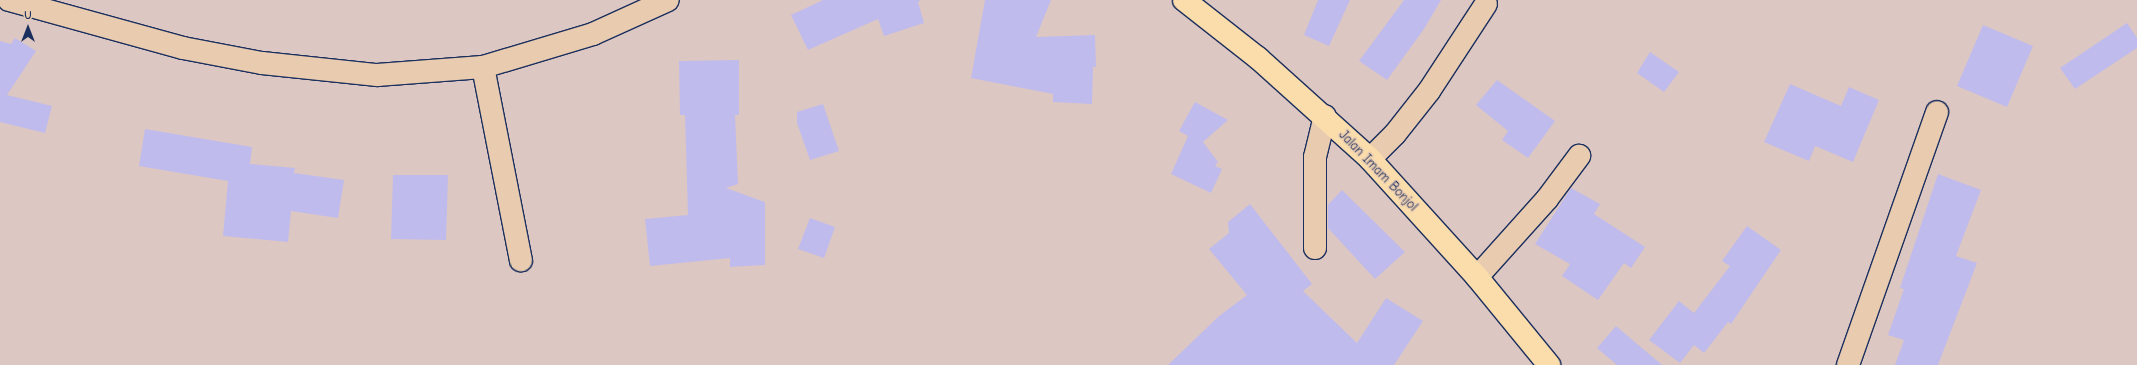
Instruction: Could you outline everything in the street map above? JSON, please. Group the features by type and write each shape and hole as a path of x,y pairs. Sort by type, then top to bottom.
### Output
{"main road":[{"name":"Jalan Imam Bonjol","path":"1184,0 1213,20 1325,116 1370,159 1477,277 1549,365"}],"street":[{"path":"9,0 182,48 262,63 376,75 483,67 593,34 668,0"},
{"path":"1370,159 1395,134 1429,91 1486,4"},
{"path":"483,67 521,260"},
{"path":"1848,365 1937,112"},
{"path":"1314,248 1315,157 1325,116"},
{"path":"1477,277 1547,199 1578,156"}],"building":[{"path":"823,0 921,0 918,2 924,23 884,36 878,19 808,50 791,15"},
{"path":"985,0 1051,0 1036,37 1095,35 1096,67 1093,67 1092,104 1053,102 1053,94 971,78"},
{"path":"1318,0 1350,0 1329,46 1304,35"},
{"path":"1404,0 1441,0 1424,29 1387,80 1359,61"},
{"path":"2127,23 2137,38 2137,48 2075,89 2060,68"},
{"path":"1983,25 2033,46 2007,107 1957,86"},
{"path":"15,38 36,51 7,95 52,106 45,133 0,122 0,41 11,44"},
{"path":"1650,52 1679,72 1664,92 1637,73"},
{"path":"739,60 739,115 735,115 738,184 726,188 765,202 765,265 730,267 730,258 650,266 645,219 688,215 685,115 680,115 679,61"},
{"path":"1497,80 1555,121 1528,158 1502,140 1508,131 1476,105"},
{"path":"1790,84 1841,106 1849,87 1879,100 1853,162 1815,146 1809,161 1764,142"},
{"path":"1195,102 1228,120 1203,142 1218,162 1215,166 1222,169 1211,193 1171,174 1188,136 1179,131"},
{"path":"823,104 839,151 810,160 797,123 797,112"},
{"path":"145,129 252,147 250,164 295,168 294,173 344,180 338,218 291,211 288,242 223,236 228,181 139,166"},
{"path":"1938,174 1981,190 1956,256 1977,263 1938,365 1895,365 1904,340 1888,335 1904,289 1900,288"},
{"path":"393,175 448,175 446,240 391,239"},
{"path":"1571,188 1600,204 1594,214 1645,247 1631,268 1624,263 1598,300 1562,276 1570,264 1535,244"},
{"path":"1342,190 1405,252 1375,279 1328,228 1328,205"},
{"path":"1250,204 1312,284 1303,291 1357,343 1386,298 1423,321 1394,365 1168,365 1219,316 1247,295 1209,249 1229,233 1228,222"},
{"path":"810,218 835,227 824,258 798,249"},
{"path":"1747,226 1781,250 1731,324 1728,322 1704,353 1694,345 1680,363 1649,340 1679,301 1694,313 1730,266 1722,261"},
{"path":"1616,326 1662,365 1617,365 1597,348"}]}
